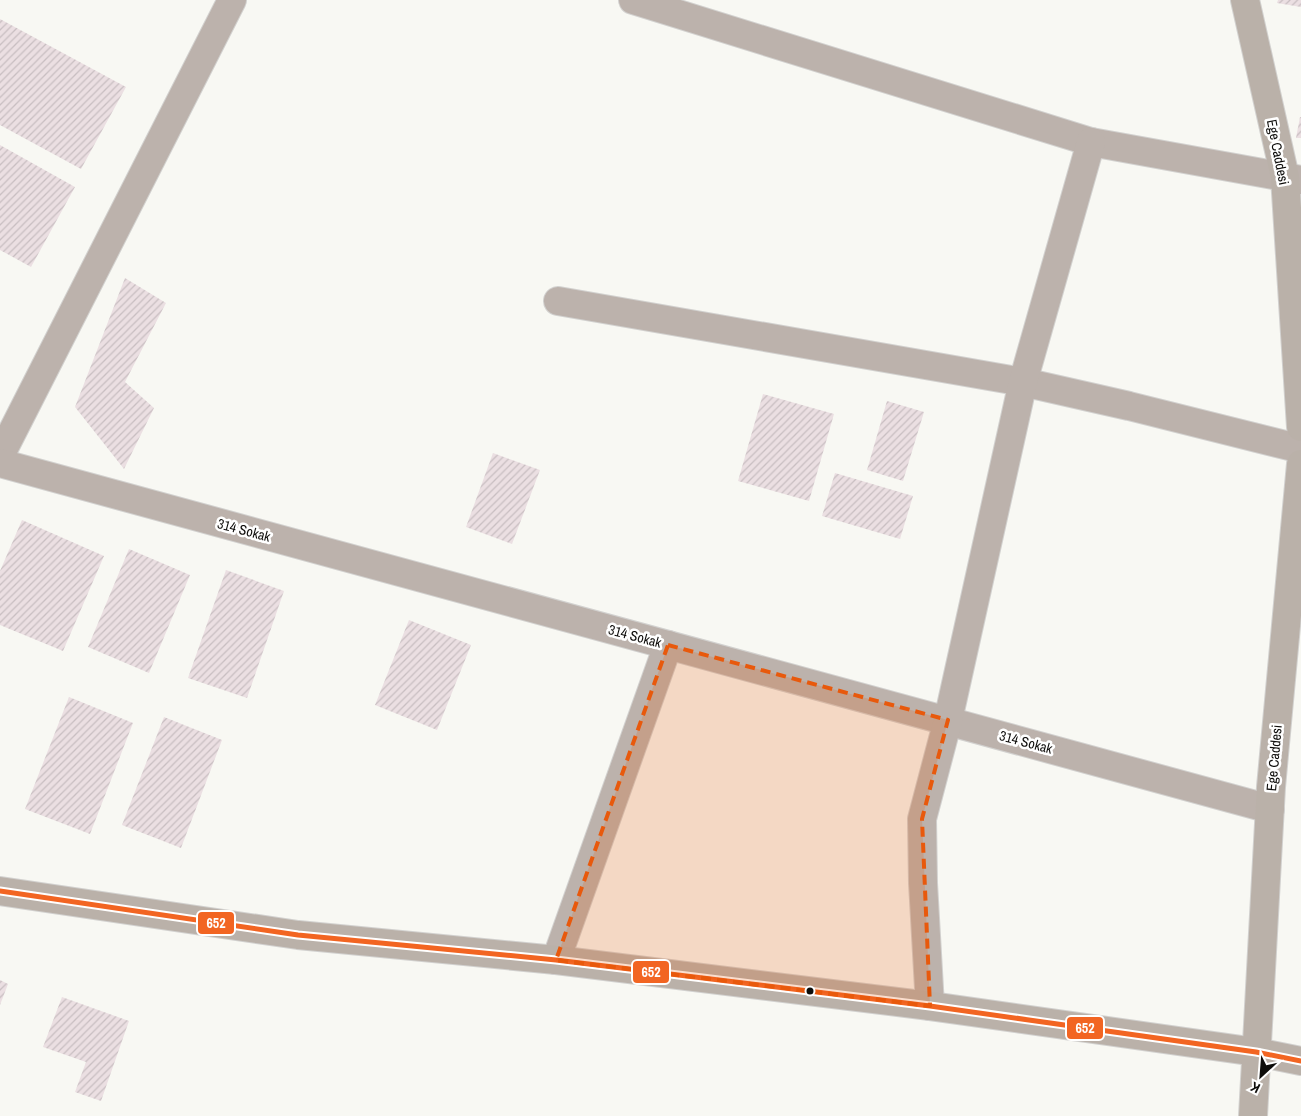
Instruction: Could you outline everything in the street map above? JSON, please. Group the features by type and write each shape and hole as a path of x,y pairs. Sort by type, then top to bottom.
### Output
{"street":[{"path":"0,456 232,0"},
{"path":"633,0 1091,142 1293,178"},
{"name":"Ege Caddesi","path":"1245,0 1293,178 1301,427"},
{"path":"930,1006 923,883 922,819 948,720 1023,382 1091,142"},
{"path":"558,301 1023,382 1129,406 1301,449"},
{"name":"314 Sokak","path":"0,463 1270,809"},
{"name":"Ege Caddesi","path":"1253,1116 1270,809 1301,464"},
{"path":"556,960 668,645"},
{"path":"0,890 298,935 556,960 930,1006 1256,1052 1301,1061"}],"highlighted area":[{"path":"668,645 948,720 922,819 930,1006 556,960"}],"building":[{"path":"1278,0 1301,0 1301,7 1277,3"},
{"path":"0,19 126,87 81,169 0,125"},
{"path":"1300,117 1301,138 1296,138"},
{"path":"0,145 75,187 31,267 0,250"},
{"path":"125,278 166,303 125,382 154,408 124,469 75,407"},
{"path":"763,394 834,414 809,501 738,481"},
{"path":"887,401 924,412 903,481 867,470"},
{"path":"493,453 540,470 512,544 466,527"},
{"path":"835,473 913,496 900,539 822,516"},
{"path":"22,520 104,556 63,651 0,625 0,571"},
{"path":"129,549 190,575 149,673 88,647"},
{"path":"226,570 284,591 247,698 188,678"},
{"path":"409,620 471,645 437,730 375,705"},
{"path":"69,697 133,723 90,834 25,809"},
{"path":"164,717 222,740 181,848 122,825"},
{"path":"0,980 8,984 0,1005"},
{"path":"62,997 129,1021 101,1101 75,1092 86,1062 43,1047"}],"transit line":[{"name":"652","path":"0,891 298,935 556,960 930,1006 1256,1052 1301,1061"}]}
